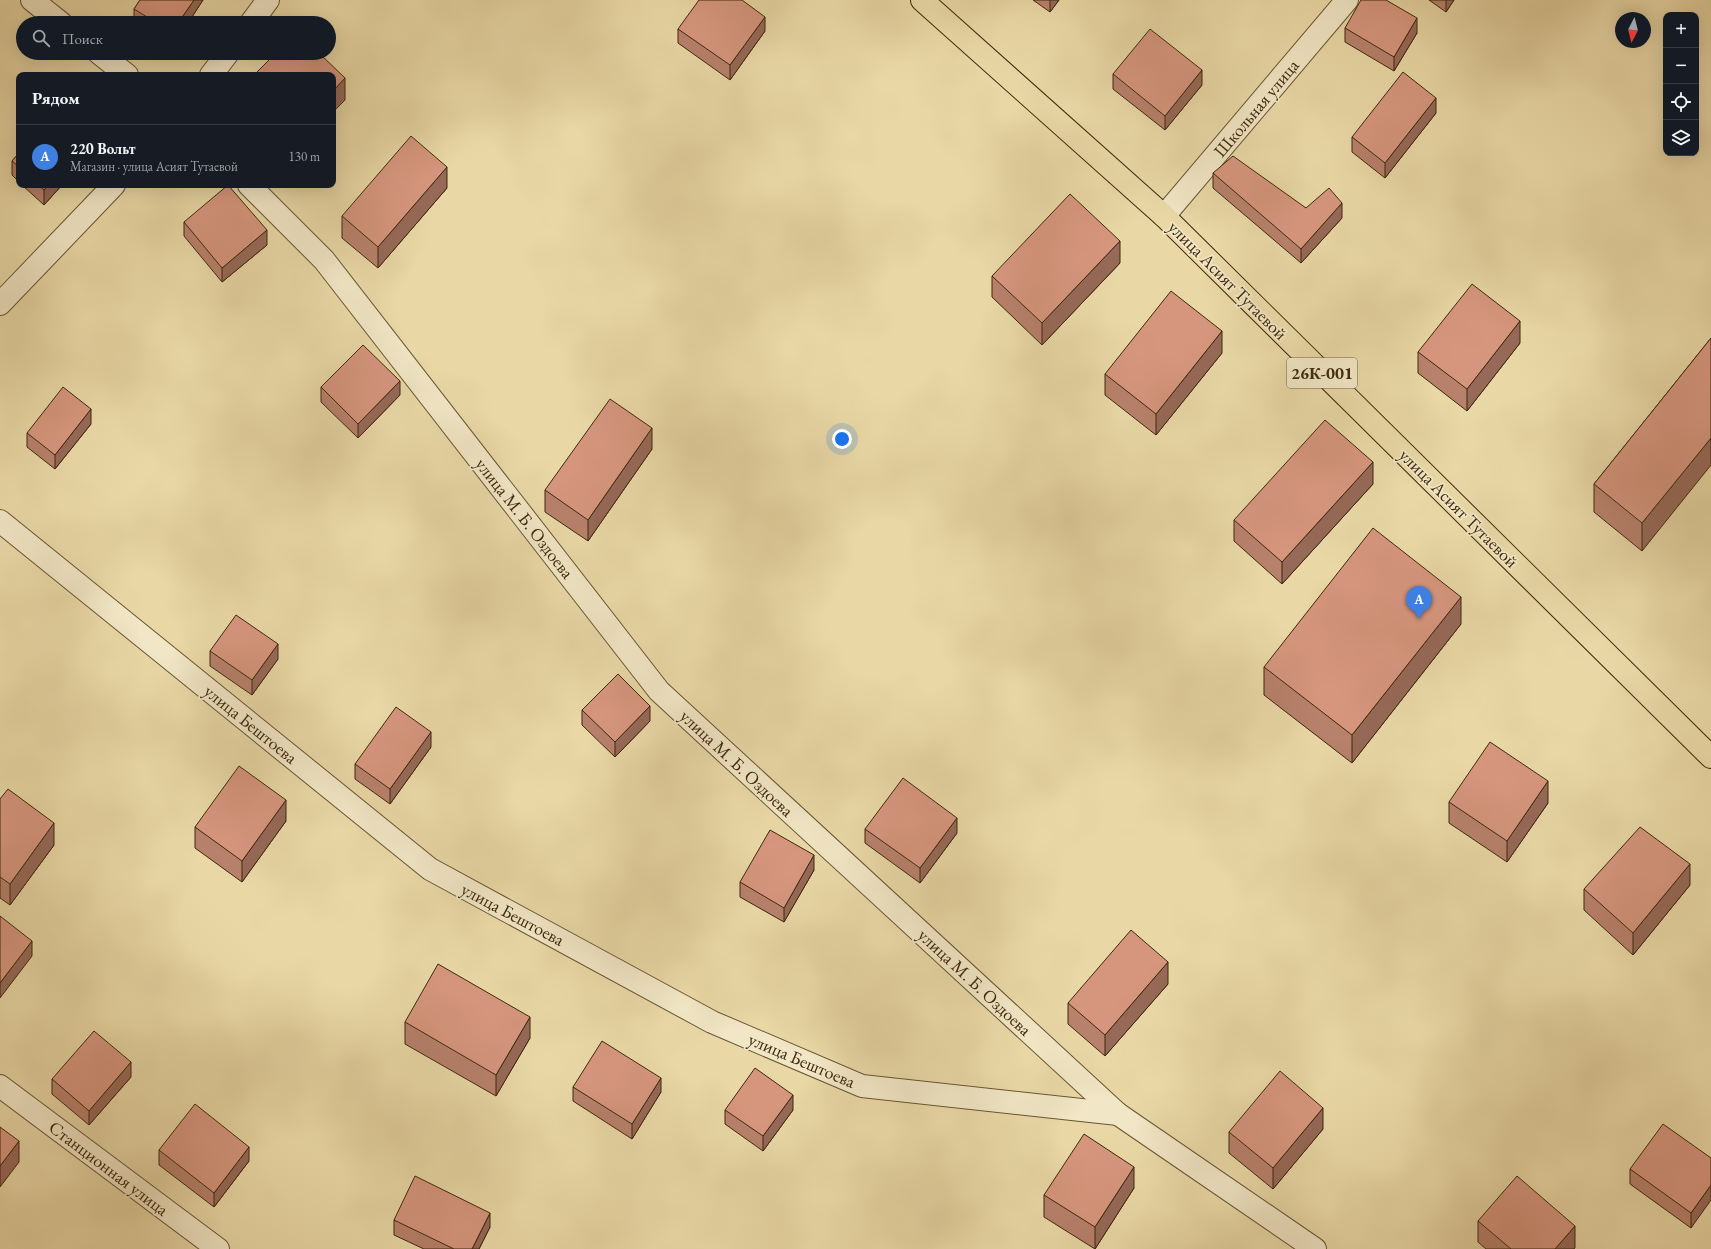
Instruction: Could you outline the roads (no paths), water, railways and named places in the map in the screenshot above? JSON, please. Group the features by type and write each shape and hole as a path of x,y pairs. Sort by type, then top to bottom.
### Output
{"main road":[{"name":"улица Асият Тутаевой","path":"922,0 1164,216 1711,757"}],"street":[{"path":"32,0 53,16"},
{"path":"256,16 268,0"},
{"name":"Школьная улица","path":"1164,216 1347,0"},
{"path":"109,60 123,72"},
{"path":"213,72 223,60"},
{"path":"0,304 111,188"},
{"name":"улица М. Б. Оздоева","path":"252,188 324,260 659,691 1118,1114 1315,1249"},
{"name":"улица Бештоева","path":"0,521 430,869 712,1022 862,1086 1118,1114"},
{"name":"Станционная улица","path":"0,1086 218,1249"}],"place":[{"name":"220 Вольт","path":"1419,619"}]}
